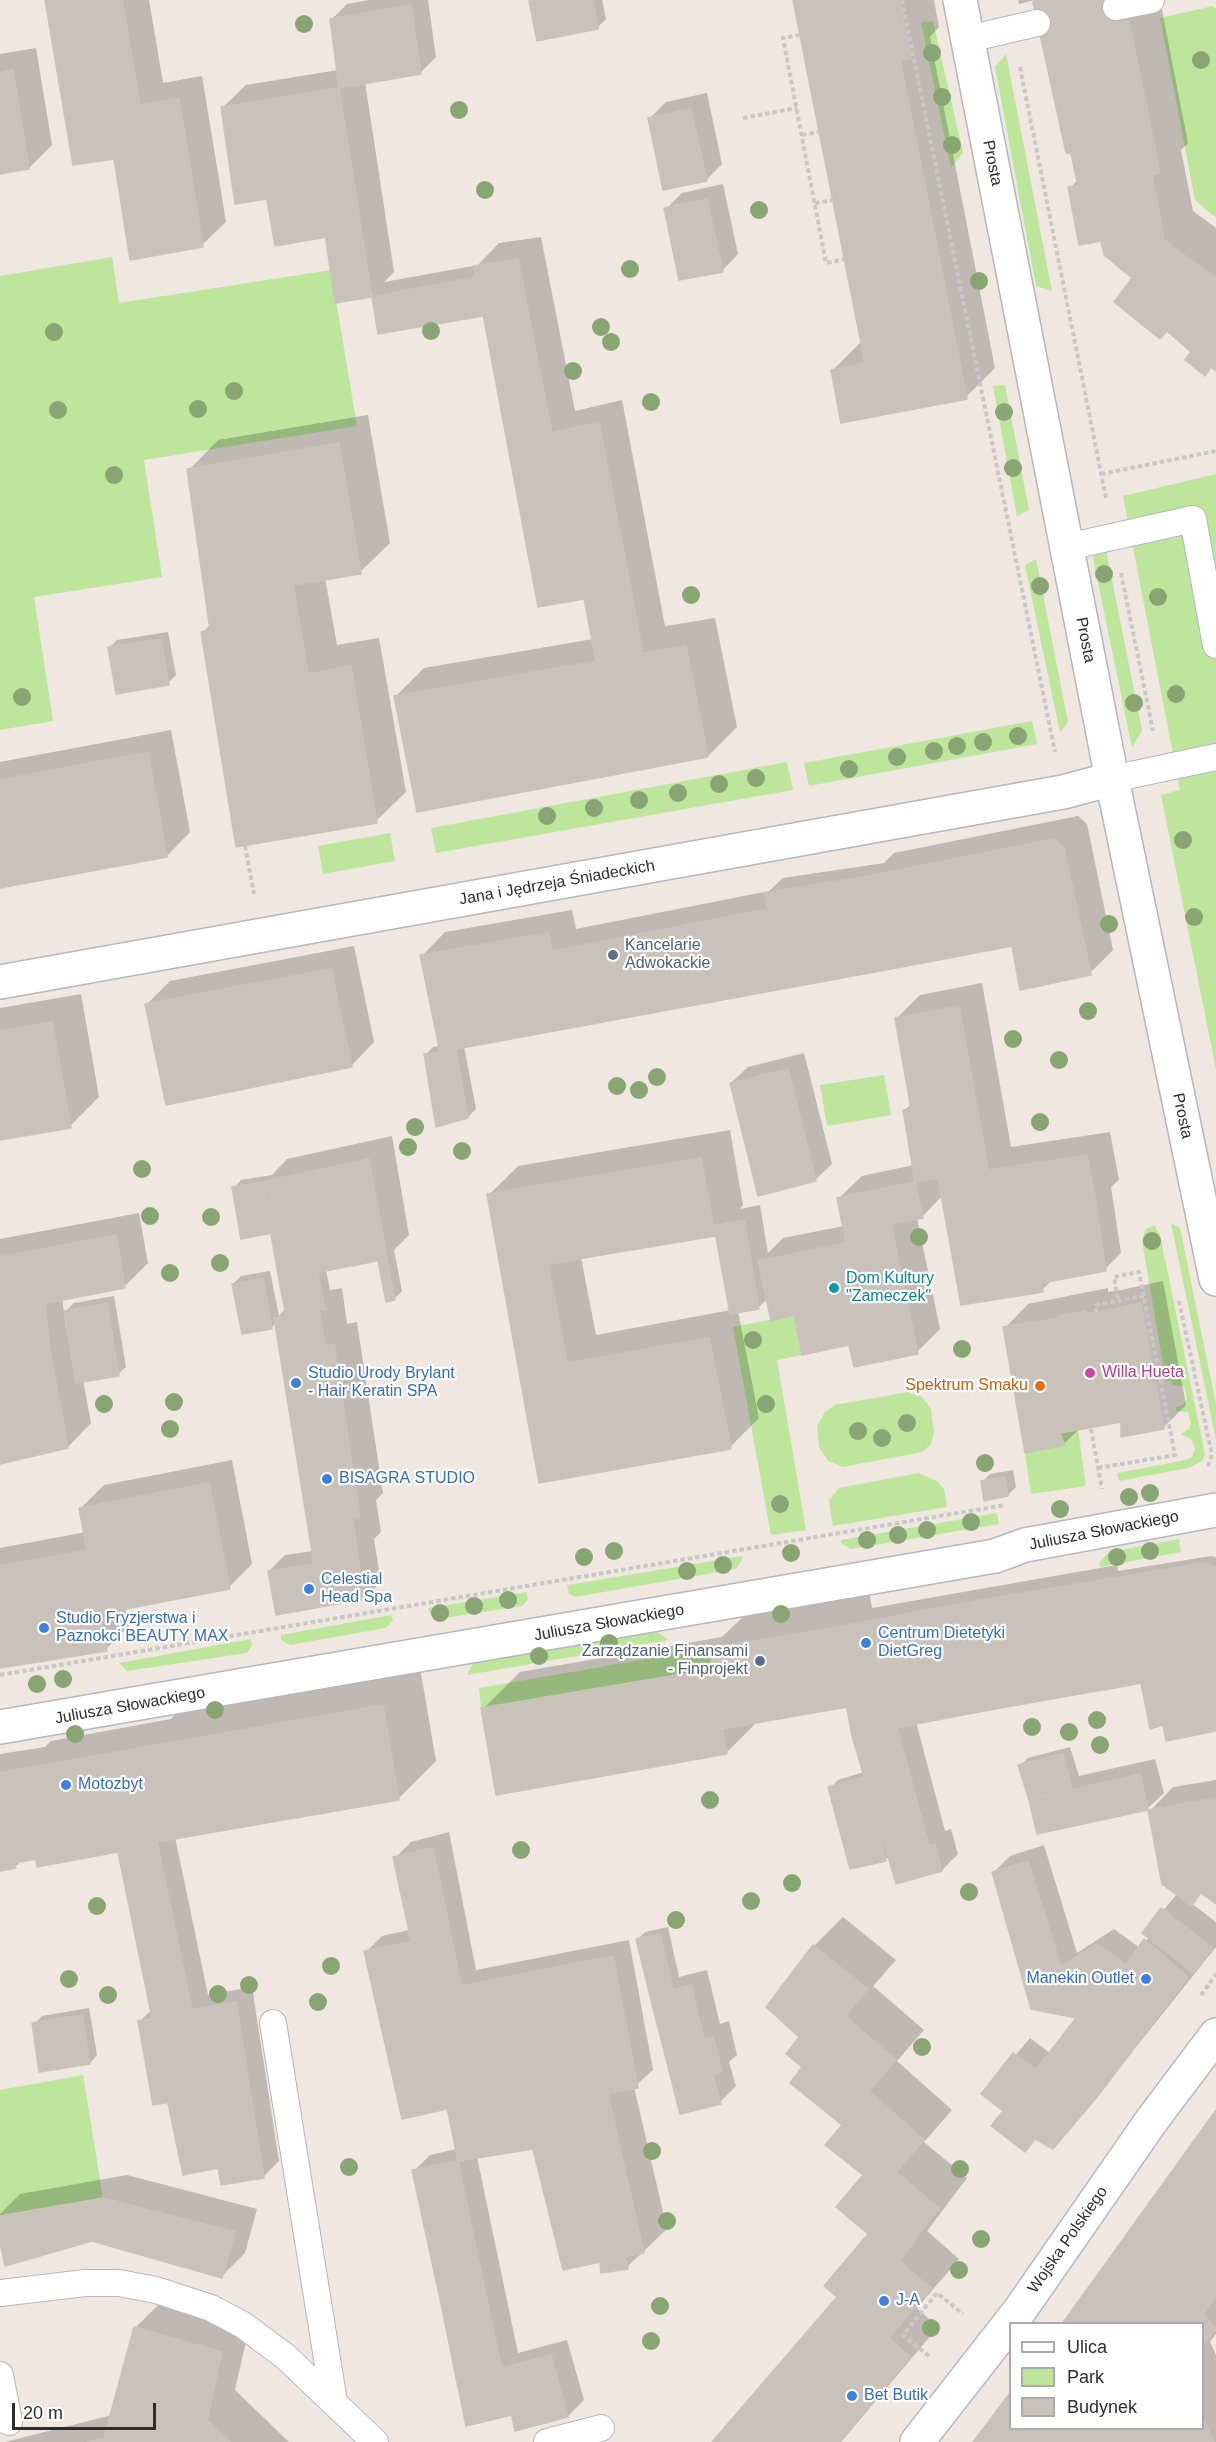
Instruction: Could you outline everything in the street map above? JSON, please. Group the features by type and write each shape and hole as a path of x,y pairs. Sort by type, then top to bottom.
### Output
{"street":[{"name":"Prosta","path":"960,0 1112,779 1216,1279"},
{"name":"Jana i Jędrzeja Śniadeckich","path":"0,982 1063,792 1112,779"},
{"name":"Juliusza Słowackiego","path":"0,1727 995,1556 1025,1545 1216,1510"},
{"name":"Wojska Polskiego","path":"1011,2322 1152,2120 1216,2035"},
{"name":"Wojska Polskiego","path":"917,2442 1009,2324"}],"lane":[{"path":"1116,7 1151,0"},
{"path":"968,39 1025,27"},
{"path":"1067,547 1193,519 1216,645"},
{"path":"1112,779 1216,757"},
{"path":"273,2023 334,2402"},
{"path":"0,2293 85,2283 119,2283 184,2298 243,2325 286,2357 375,2442"},
{"path":"0,2375 9,2422"},
{"path":"547,2442 601,2428"}],"path":[{"path":"902,0 1055,752"},
{"path":"1025,27 1101,474 1216,451"},
{"path":"800,36 783,38 826,263 845,259"},
{"path":"743,118 796,108"},
{"path":"802,135 819,132"},
{"path":"815,203 832,200"},
{"path":"245,846 255,898"},
{"path":"1098,1468 1175,1455 1138,1272 1114,1277 1118,1301"},
{"path":"1178,1293 1212,1455 1211,1462 1201,1472"},
{"path":"1096,1313 1096,1305 1144,1296"},
{"path":"1091,1429 1102,1490"},
{"path":"1092,1492 1113,1488"},
{"path":"0,1675 560,1578 1007,1505"},
{"path":"924,2352 903,2335 937,2293 957,2309"}],"green space":[{"path":"1213,6 1216,9 1216,218 1195,200 1160,18"},
{"path":"933,21 963,153 951,168 921,22"},
{"path":"1006,54 1052,291 1036,286 995,67"},
{"path":"112,257 119,303 331,270 357,426 144,460 162,577 34,597 53,721 0,730 0,276"},
{"path":"1005,385 1029,510 1017,516 993,386"},
{"path":"1216,474 1216,1069 1161,795 1180,790 1123,496"},
{"path":"1106,550 1142,730 1132,748 1092,553"},
{"path":"1036,559 1068,722 1060,733 1025,565"},
{"path":"1032,721 1037,744 809,786 804,763"},
{"path":"787,762 793,790 436,853 431,828"},
{"path":"390,833 395,861 323,874 318,846"},
{"path":"884,1075 891,1115 827,1126 820,1085"},
{"path":"1171,1223 1180,1228 1216,1404 1216,1440"},
{"path":"1154,1225 1160,1235 1205,1454 1202,1461 1189,1468 1119,1481 1117,1473 1186,1460 1192,1457 1195,1449 1192,1440 1181,1434 1189,1429 1191,1424 1188,1412 1176,1411 1176,1407 1183,1405 1187,1399 1185,1389 1183,1386 1172,1385 1171,1381 1166,1382 1142,1241 1145,1230"},
{"path":"794,1315 802,1355 777,1360 806,1530 771,1535 733,1327"},
{"path":"908,1392 922,1397 931,1409 934,1433 931,1444 922,1452 843,1467 828,1461 819,1447 817,1426 825,1412 835,1405"},
{"path":"1078,1430 1086,1486 1031,1494 1025,1453 1065,1445 1060,1433"},
{"path":"918,1473 937,1481 944,1489 947,1507 833,1526 829,1500 839,1488"},
{"path":"997,1513 999,1524 851,1549 841,1543 841,1540"},
{"path":"1179,1539 1181,1552 1100,1567 1099,1563 1109,1552"},
{"path":"742,1556 736,1569 575,1597 569,1594 567,1585"},
{"path":"527,1592 528,1600 522,1606 438,1619 430,1614 428,1608"},
{"path":"391,1615 393,1620 386,1628 290,1645 281,1640 281,1635"},
{"path":"652,1629 669,1640 467,1675 474,1660"},
{"path":"251,1639 252,1645 247,1653 127,1671 119,1663"},
{"path":"710,1648 712,1669 481,1708 479,1688"},
{"path":"83,2075 103,2198 0,2216 0,2090"}],"building":[{"path":"45,0 122,0 140,105 179,98 203,247 130,260 114,159 73,165"},
{"path":"593,0 598,29 537,41 529,1"},
{"path":"793,0 900,0 911,58 900,60 967,399 841,423 831,370 865,363"},
{"path":"1041,0 1115,0 1119,23 1129,21 1160,173 1152,175 1164,240 1216,278 1216,371 1211,367 1205,376 1185,360 1191,352 1167,331 1160,339 1114,302 1132,278 1104,255 1101,241 1079,245 1068,187 1078,186 1071,153 1066,153 1033,2"},
{"path":"411,5 421,74 339,88 330,19"},
{"path":"13,70 29,169 0,174 0,73"},
{"path":"339,88 372,297 335,303 319,191 235,204 221,107"},
{"path":"691,109 707,181 663,190 648,118"},
{"path":"319,191 327,237 275,246 267,200"},
{"path":"707,199 723,272 679,280 664,208"},
{"path":"518,259 584,599 538,607 474,266"},
{"path":"476,277 483,316 378,334 372,297"},
{"path":"599,422 643,653 596,661 552,433"},
{"path":"339,443 361,574 293,585 308,674 351,666 377,823 236,847 201,632 210,630 187,469"},
{"path":"161,639 169,685 116,694 108,647"},
{"path":"686,646 708,757 417,812 394,696"},
{"path":"148,752 167,857 0,888 0,780"},
{"path":"1054,839 1064,848 1091,975 1020,990 1012,946 886,970 869,876"},
{"path":"869,876 886,970 782,989 765,893"},
{"path":"768,909 782,989 565,1029 553,951"},
{"path":"549,933 565,1029 440,1052 420,955"},
{"path":"331,969 352,1067 166,1105 145,1004"},
{"path":"959,1006 988,1169 915,1182 903,1110 911,1109 895,1018"},
{"path":"52,1022 71,1128 0,1140 0,1031"},
{"path":"456,1050 468,1118 436,1127 424,1054"},
{"path":"788,1069 816,1181 758,1196 730,1083"},
{"path":"1087,1155 1096,1204 1030,1215 1043,1292 961,1305 938,1178"},
{"path":"701,1158 715,1236 548,1264 567,1363 709,1338 731,1449 539,1483 487,1194"},
{"path":"369,1159 387,1259 279,1280 262,1182"},
{"path":"262,1182 272,1233 241,1239 232,1187"},
{"name":"Dom Kultury \"Zameczek\"","path":"915,1182 923,1218 891,1224 918,1354 854,1367 849,1345 802,1355 794,1315 771,1321 758,1261 846,1243 837,1198"},
{"path":"1096,1204 1106,1271 1041,1283 1030,1215"},
{"path":"744,1220 759,1309 730,1314 714,1226"},
{"path":"116,1235 125,1288 0,1312 0,1257"},
{"path":"387,1259 395,1300 386,1302 378,1261"},
{"path":"318,1274 325,1309 286,1316 279,1280"},
{"path":"263,1278 272,1329 242,1334 232,1284"},
{"path":"45,1303 50,1350 0,1361 0,1312"},
{"path":"107,1303 119,1376 76,1383 64,1311"},
{"path":"1141,1303 1164,1429 1121,1437 1121,1422 1060,1433 1065,1445 1025,1453 1003,1327 1059,1318 1058,1316 1085,1311 1085,1314 1096,1313"},
{"path":"319,1310 325,1346 334,1344 360,1518 353,1519 358,1557 314,1564 274,1318"},
{"path":"50,1350 68,1448 0,1464 0,1361"},
{"path":"1005,1477 1008,1496 984,1501 981,1481"},
{"path":"209,1483 230,1589 99,1614 79,1508"},
{"path":"88,1550 107,1651 0,1668 0,1566"},
{"path":"358,1557 365,1599 276,1615 268,1571"},
{"path":"1202,1563 1216,1567 1216,1731 1166,1741 1163,1725 1150,1729 1141,1683 1120,1687 1102,1580"},
{"path":"1102,1580 1120,1687 995,1709 975,1601"},
{"path":"975,1601 995,1709 852,1736 832,1628"},
{"path":"832,1628 847,1707 722,1729 727,1754 496,1795 481,1708 712,1669 710,1648"},
{"path":"383,1705 399,1800 157,1842 140,1748"},
{"path":"897,1727 929,1846 935,1844 942,1871 896,1884 852,1736"},
{"path":"140,1748 157,1842 118,1852 37,1867 20,1769"},
{"path":"1063,1754 1072,1788 1029,1800 1018,1765"},
{"path":"20,1769 37,1859 14,1863 16,1868 0,1871 0,1773"},
{"path":"1140,1774 1148,1810 1037,1834 1029,1800"},
{"path":"864,1777 886,1861 850,1869 828,1787"},
{"path":"1216,1798 1216,1904 1201,1893 1191,1906 1162,1884 1148,1810"},
{"path":"157,1842 192,2010 152,2018 118,1852"},
{"path":"433,1848 461,1986 613,1956 638,2088 450,2122 393,1857"},
{"path":"1028,1861 1076,2018 1031,2009 992,1872"},
{"path":"1161,1908 1213,1948 1193,1973 1142,1933"},
{"path":"660,1934 673,1990 650,1996 636,1939"},
{"path":"1144,1939 1188,1977 1097,2097 1061,1967 1097,1944 1126,1965"},
{"path":"410,1942 447,2109 402,2119 364,1951"},
{"path":"813,1945 868,1989 845,2016 896,2060 869,2091 924,2140 896,2172 939,2208 899,2261 931,2288 889,2338 910,2357 839,2442 712,2442 837,2297 824,2286 868,2234 836,2207 863,2175 825,2145 842,2125 790,2083 802,2067 786,2054 799,2037 766,2007"},
{"path":"691,1985 704,2039 713,2037 722,2072 713,2075 721,2104 680,2114 650,1996"},
{"path":"236,2002 264,2178 221,2185 192,2010"},
{"path":"191,2012 206,2096 153,2105 138,2021"},
{"path":"82,2015 90,2064 39,2072 32,2023"},
{"path":"1076,2018 1097,2097 1053,2149 1035,2139 1025,2152 991,2126 1003,2111 981,2094 1013,2053 1036,2070"},
{"path":"608,2095 644,2253 625,2257 628,2269 601,2273 600,2262 563,2270 533,2149 458,2161 450,2122"},
{"path":"206,2096 218,2168 183,2175 168,2103"},
{"path":"1216,2110 1216,2190 1193,2142"},
{"path":"1193,2142 1216,2190 1216,2296 1203,2314 1216,2329 1204,2344 1204,2322 1063,2322"},
{"path":"458,2161 485,2291 440,2299 412,2170"},
{"path":"103,2198 235,2232 222,2278 92,2241 5,2266 0,2243 0,2216"},
{"path":"485,2291 512,2415 466,2426 440,2299"},
{"path":"134,2327 222,2352 207,2420 230,2442 87,2442 104,2438"},
{"path":"551,2355 568,2417 515,2431 502,2368"},
{"path":"1009,2394 1009,2430 1070,2430 1078,2442 973,2442"},
{"path":"1204,2421 1214,2442 1078,2442 1070,2430 1204,2430"}],"place":[{"name":"Kancelarie Adwokackie","path":"613,955"},
{"name":"Dom Kultury \"Zameczek\"","path":"834,1288"},
{"name":"Willa Hueta","path":"1090,1373"},
{"name":"Studio Urody Brylant - Hair Keratin SPA","path":"296,1383"},
{"name":"Spektrum Smaku","path":"1040,1386"},
{"name":"BISAGRA STUDIO","path":"327,1479"},
{"name":"Celestial Head Spa","path":"309,1589"},
{"name":"Studio Fryzjerstwa i Paznokci BEAUTY MAX","path":"44,1628"},
{"name":"Centrum Dietetyki DietGreg","path":"866,1643"},
{"name":"Zarządzanie Finansami - Finprojekt","path":"760,1661"},
{"name":"Motozbyt","path":"66,1785"},
{"name":"Manekin Outlet","path":"1146,1979"},
{"name":"J-A","path":"884,2301"},
{"name":"Bet Butik","path":"852,2396"}]}
